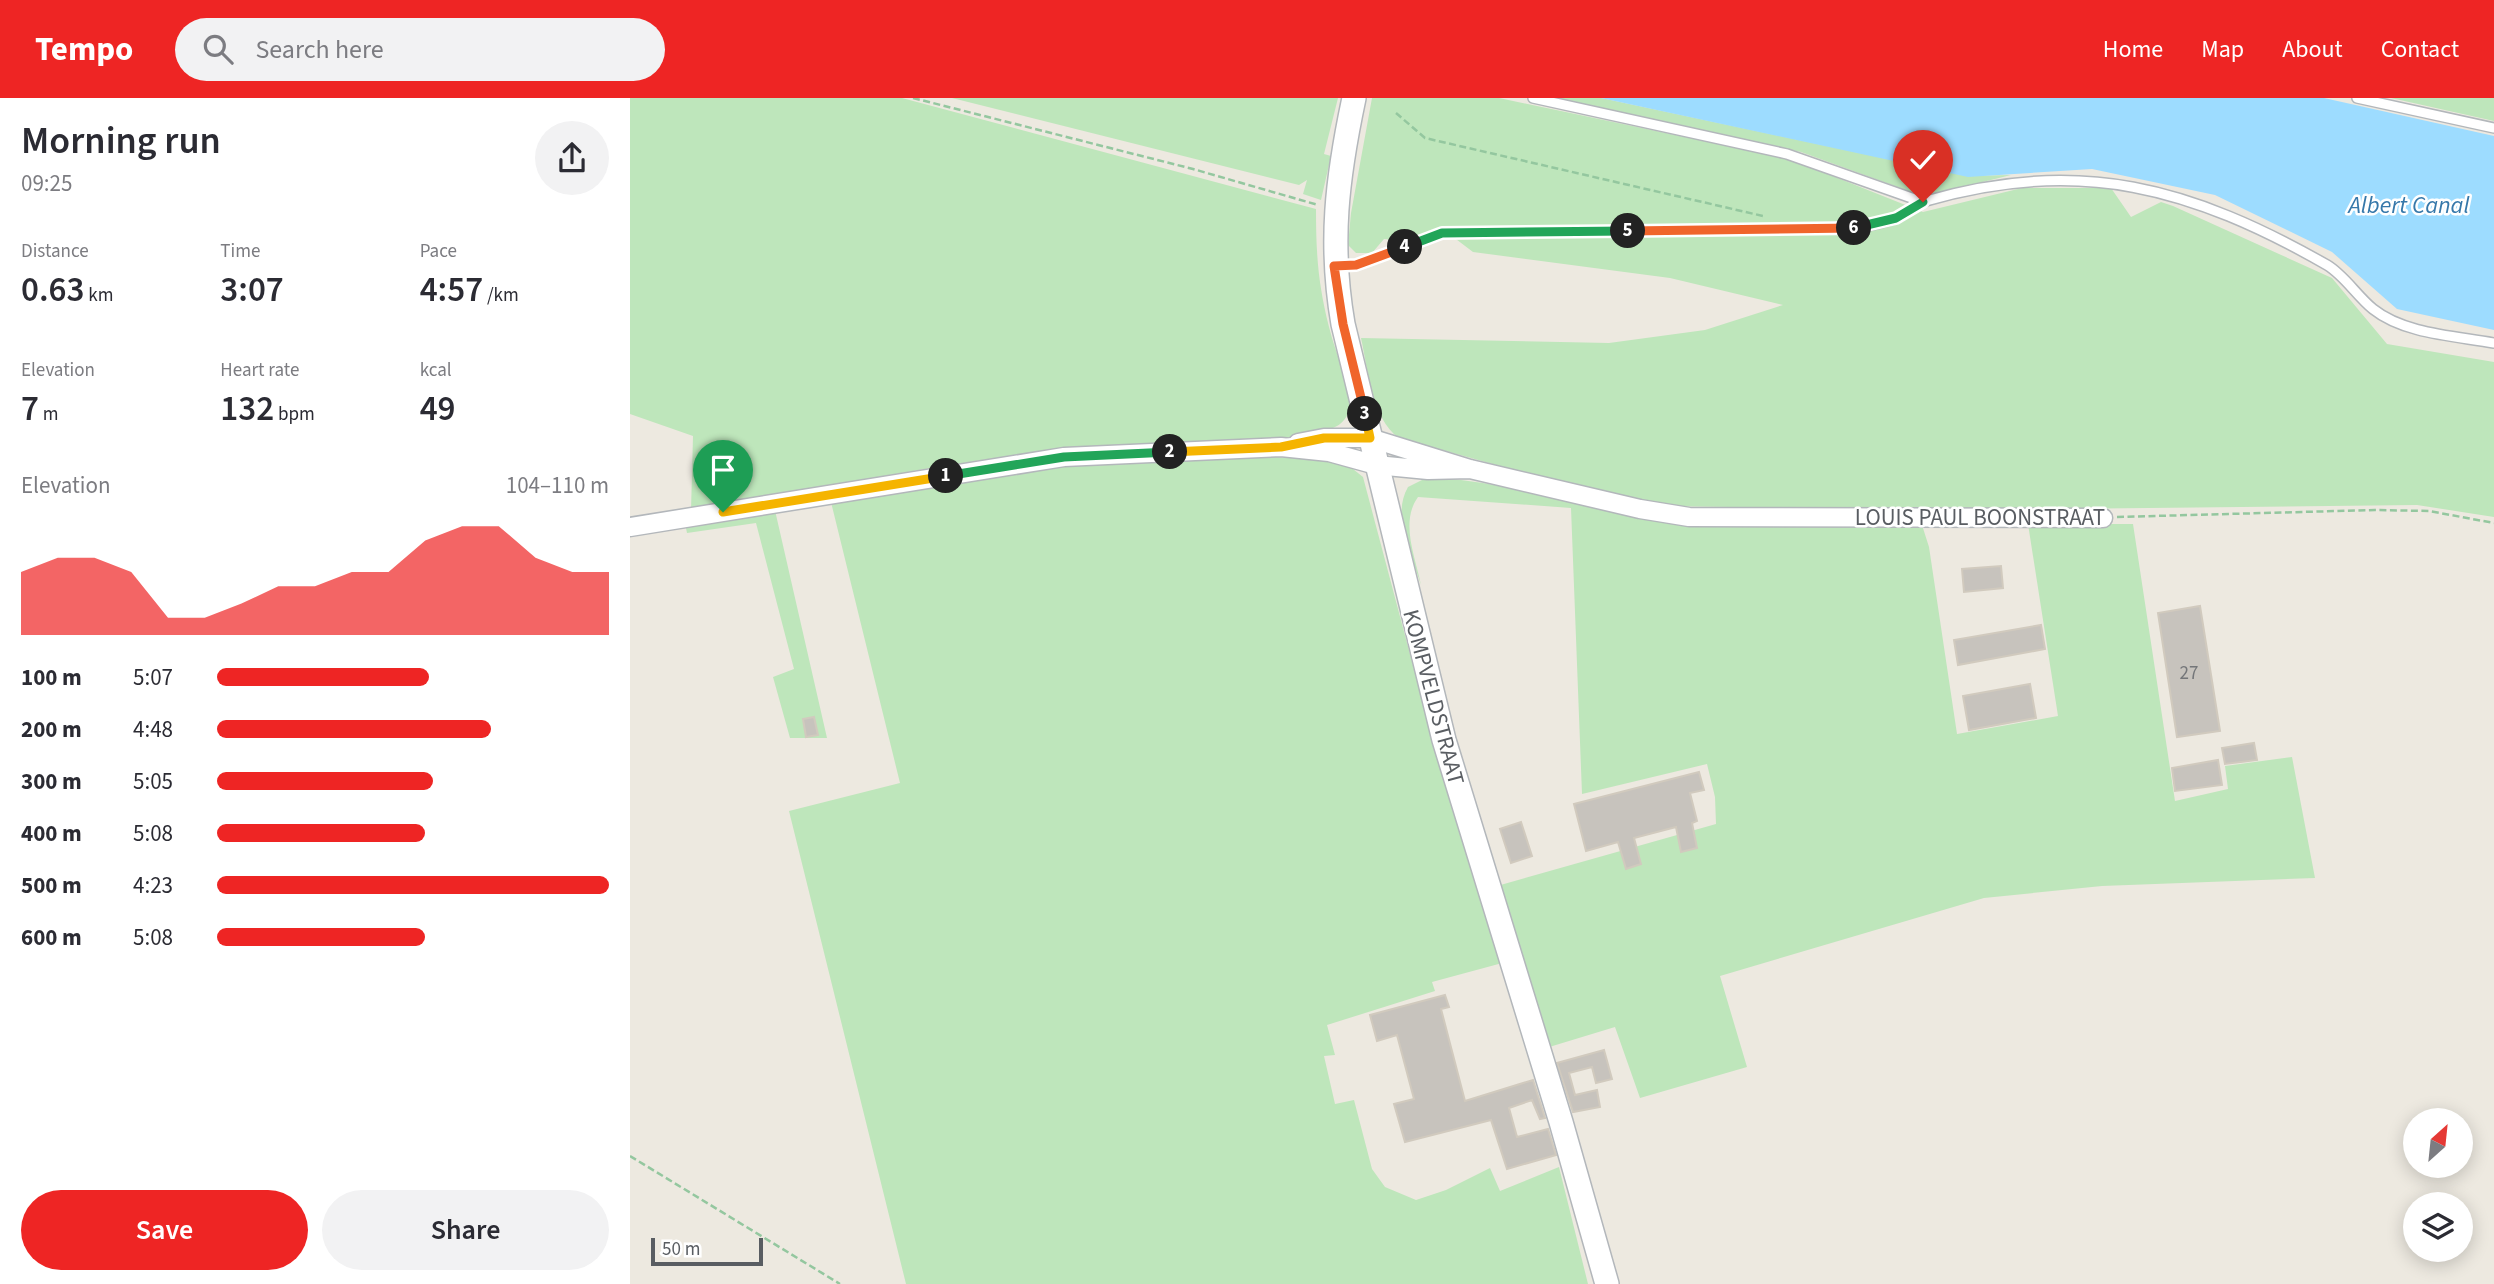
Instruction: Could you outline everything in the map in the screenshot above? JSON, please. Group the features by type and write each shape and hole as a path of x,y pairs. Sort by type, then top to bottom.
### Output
{"street":[{"name":"KOMPVELDSTRAAT","path":"1354,98 1342,155 1335,208 1334,266 1352,359 1444,740 1562,1122 1607,1284"},
{"name":"LOUIS PAUL BOONSTRAAT","path":"1281,447 1324,438 1370,438 1470,469 1640,509 1689,517 2103,517"},
{"name":"LOUIS PAUL BOONSTRAAT","path":"1281,447 1329,452 1376,465 1428,470 1470,469"},
{"path":"630,527 1064,457 1281,447"}],"lane":[{"path":"1533,98 1787,154 1923,202"},
{"path":"2357,98 2494,128"},
{"path":"1334,266 1356,265 1442,233 1857,228 1896,218 1923,202 2007,184 2092,180 2162,192 2218,210 2330,267 2374,310 2400,325 2494,343"}],"path":[{"path":"913,98 1335,208"},
{"path":"1396,113 1425,138 1767,217"},
{"name":"LOUIS PAUL BOONSTRAAT","path":"2103,517 2430,511 2494,523"},
{"path":"630,1156 840,1284"}],"green space":[{"path":"630,98 902,98 1316,209 1317,255 1322,296 1345,378 1350,410 1337,426 1302,436 1253,441 1104,446 1045,452 926,469 691,511 693,436 630,414"},
{"path":"952,98 1338,98 1324,154 1331,156 1321,200 1303,194 1307,180 1299,185"},
{"path":"1372,98 1499,98 1790,159 1923,212 2022,188 2111,188 2131,217 2161,202 2173,206 2332,278 2387,344 2494,362 2494,517 2417,505 1956,510 1658,506 1633,503 1399,438 1382,418 1377,406 1361,338 1609,343 1705,330 1783,305 1670,278 1473,252 1440,227 1408,241 1384,239 1372,253 1356,253 1348,245 1351,213"},
{"path":"1556,98 1601,98 1968,176 2011,175 1938,193 1914,193 1801,152"},
{"path":"2391,98 2494,98 2494,121"},
{"path":"1257,456 1343,461 1363,477 1424,707 1506,962 1432,982 1435,991 1327,1025 1335,1055 1324,1056 1335,1104 1354,1100 1372,1169 1385,1187 1416,1200 1446,1190 1490,1168 1500,1191 1559,1167 1588,1284 906,1284 789,811 900,783 830,498 1066,462"},
{"path":"1439,478 1500,486 1650,517 1710,525 1767,527 1911,521 1922,525 1929,547 1957,734 2058,716 2028,524 2133,524 2175,801 2228,789 2225,766 2292,757 2315,878 2102,886 1984,898 1720,976 1747,1067 1640,1098 1615,1027 1546,1048 1497,886 1716,824 1715,797 1707,764 1582,794 1571,508 1418,497 1410,517 1409,528 1421,585 1402,523 1403,498 1408,487 1424,479"},
{"path":"774,506 827,738 790,738 773,677 794,669 756,523 687,533 685,523"}],"water":[{"name":"Albert Canal","path":"1601,98 2324,98 2494,136 2494,330 2397,309 2332,252 2215,195 2092,169 1968,177"}],"building":[{"path":"2001,566 2003,588 1964,592 1962,569"},
{"path":"2200,606 2220,731 2177,737 2158,613"},
{"path":"2041,625 2045,649 1958,665 1954,640"},
{"path":"2030,684 2036,718 1969,730 1963,696"},
{"path":"814,717 818,735 806,737 803,719"},
{"path":"2254,743 2257,760 2225,764 2222,748"},
{"path":"2218,760 2222,785 2175,791 2172,768"},
{"path":"1699,772 1704,790 1690,793 1697,821 1692,823 1697,848 1681,852 1676,827 1634,838 1641,864 1626,869 1618,842 1586,851 1574,804"},
{"path":"1521,822 1532,856 1511,863 1500,829"},
{"path":"1445,995 1449,1007 1441,1009 1465,1101 1533,1080 1545,1118 1540,1119 1532,1100 1509,1108 1517,1137 1548,1129 1556,1155 1507,1169 1491,1120 1405,1142 1394,1104 1414,1099 1397,1035 1377,1041 1370,1015"},
{"path":"1604,1050 1612,1079 1596,1083 1592,1067 1569,1073 1575,1095 1597,1090 1600,1107 1573,1112 1557,1063"}],"route":[{"path":"723,512 1064,457 1281,447 1324,438 1370,438 1343,324 1334,266 1356,265 1442,233 1857,228 1896,218 1923,202"}]}
